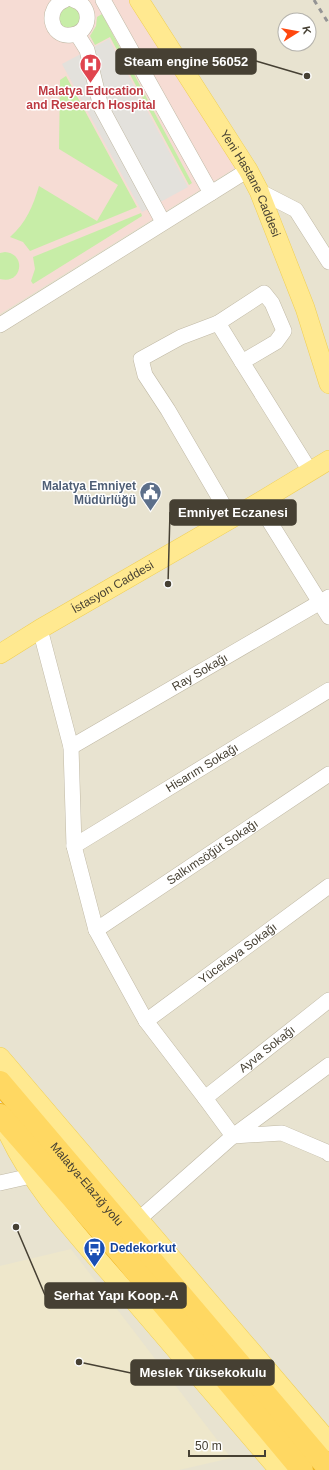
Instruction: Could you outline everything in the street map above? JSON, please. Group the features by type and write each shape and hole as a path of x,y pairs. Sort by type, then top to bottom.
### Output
{"highway":[{"name":"Malatya-Elazığ yolu","path":"0,1082 329,1469"},
{"name":"Malatya-Elazığ yolu","path":"0,1115 112,1243 302,1470"}],"main road":[{"name":"Yeni Hastane Caddesi","path":"139,0 248,170 259,191 305,308 329,384"},
{"name":"İstasyon Caddesi","path":"0,654 40,629 258,503 329,460"},
{"path":"0,1057 329,1442"},
{"path":"0,1115 14,1147 31,1176 71,1228 279,1470"}],"street":[{"path":"65,0 56,6 52,11 52,23 55,29 66,35 78,34 86,26 86,10 82,2"},
{"path":"102,0 210,193"},
{"path":"78,34 87,50 101,107 163,222"},
{"path":"0,325 248,170"},
{"path":"259,191 296,210 329,262"},
{"path":"231,518 168,410 145,375 141,359 181,337 218,323 264,293 272,303 284,331 276,342 242,362"},
{"path":"218,323 310,471"},
{"path":"258,503 325,600 329,617"},
{"name":"Ray Sokağı","path":"72,747 325,600"},
{"path":"40,629 72,747 74,846 96,930 146,1021 233,1136"},
{"name":"Hisarım Sokağı","path":"74,846 329,690"},
{"name":"Salkımsöğüt Sokağı","path":"96,930 329,774"},
{"name":"Yücekaya Sokağı","path":"146,1021 329,886"},
{"name":"Ayva Sokağı","path":"205,1098 329,1000"},
{"path":"139,1220 233,1136 329,1065"},
{"path":"233,1136 282,1133 328,1152"},
{"path":"0,1183 31,1176"}],"shaded area":[{"path":"0,0 329,0 329,1470 0,1470"},
{"name":"Malatya Education and Research Hospital","path":"0,0 129,0 237,167 0,314"},
{"path":"109,39 188,187 142,212 62,64"},
{"path":"71,1249 231,1458 179,1470 0,1470 0,1266"}],"green space":[{"path":"68,4 83,11 84,23 65,31 56,17"},
{"path":"102,14 192,183 189,185 110,37 95,45 90,36 96,26 97,17"},
{"path":"66,76 137,207 30,251 23,242 10,237 25,220 39,186 97,221 118,185 59,149 60,80"},
{"path":"141,213 142,216 33,284 31,281 35,269 33,257"},
{"path":"5,252 12,254 17,258 19,263 17,274 13,278 7,280 0,279 0,253"}],"railway":[{"path":"314,0 329,24"}],"place":[{"name":"Steam engine 56052","path":"307,76"},
{"name":"Malatya Education and Research Hospital","path":"91,84"},
{"name":"Malatya Emniyet Müdürlüğü","path":"151,512"},
{"name":"Emniyet Eczanesi","path":"168,584"},
{"name":"Serhat Yapı Koop.-A","path":"16,1227"},
{"name":"Dedekorkut","path":"95,1268"},
{"name":"Meslek Yüksekokulu","path":"79,1362"}]}
